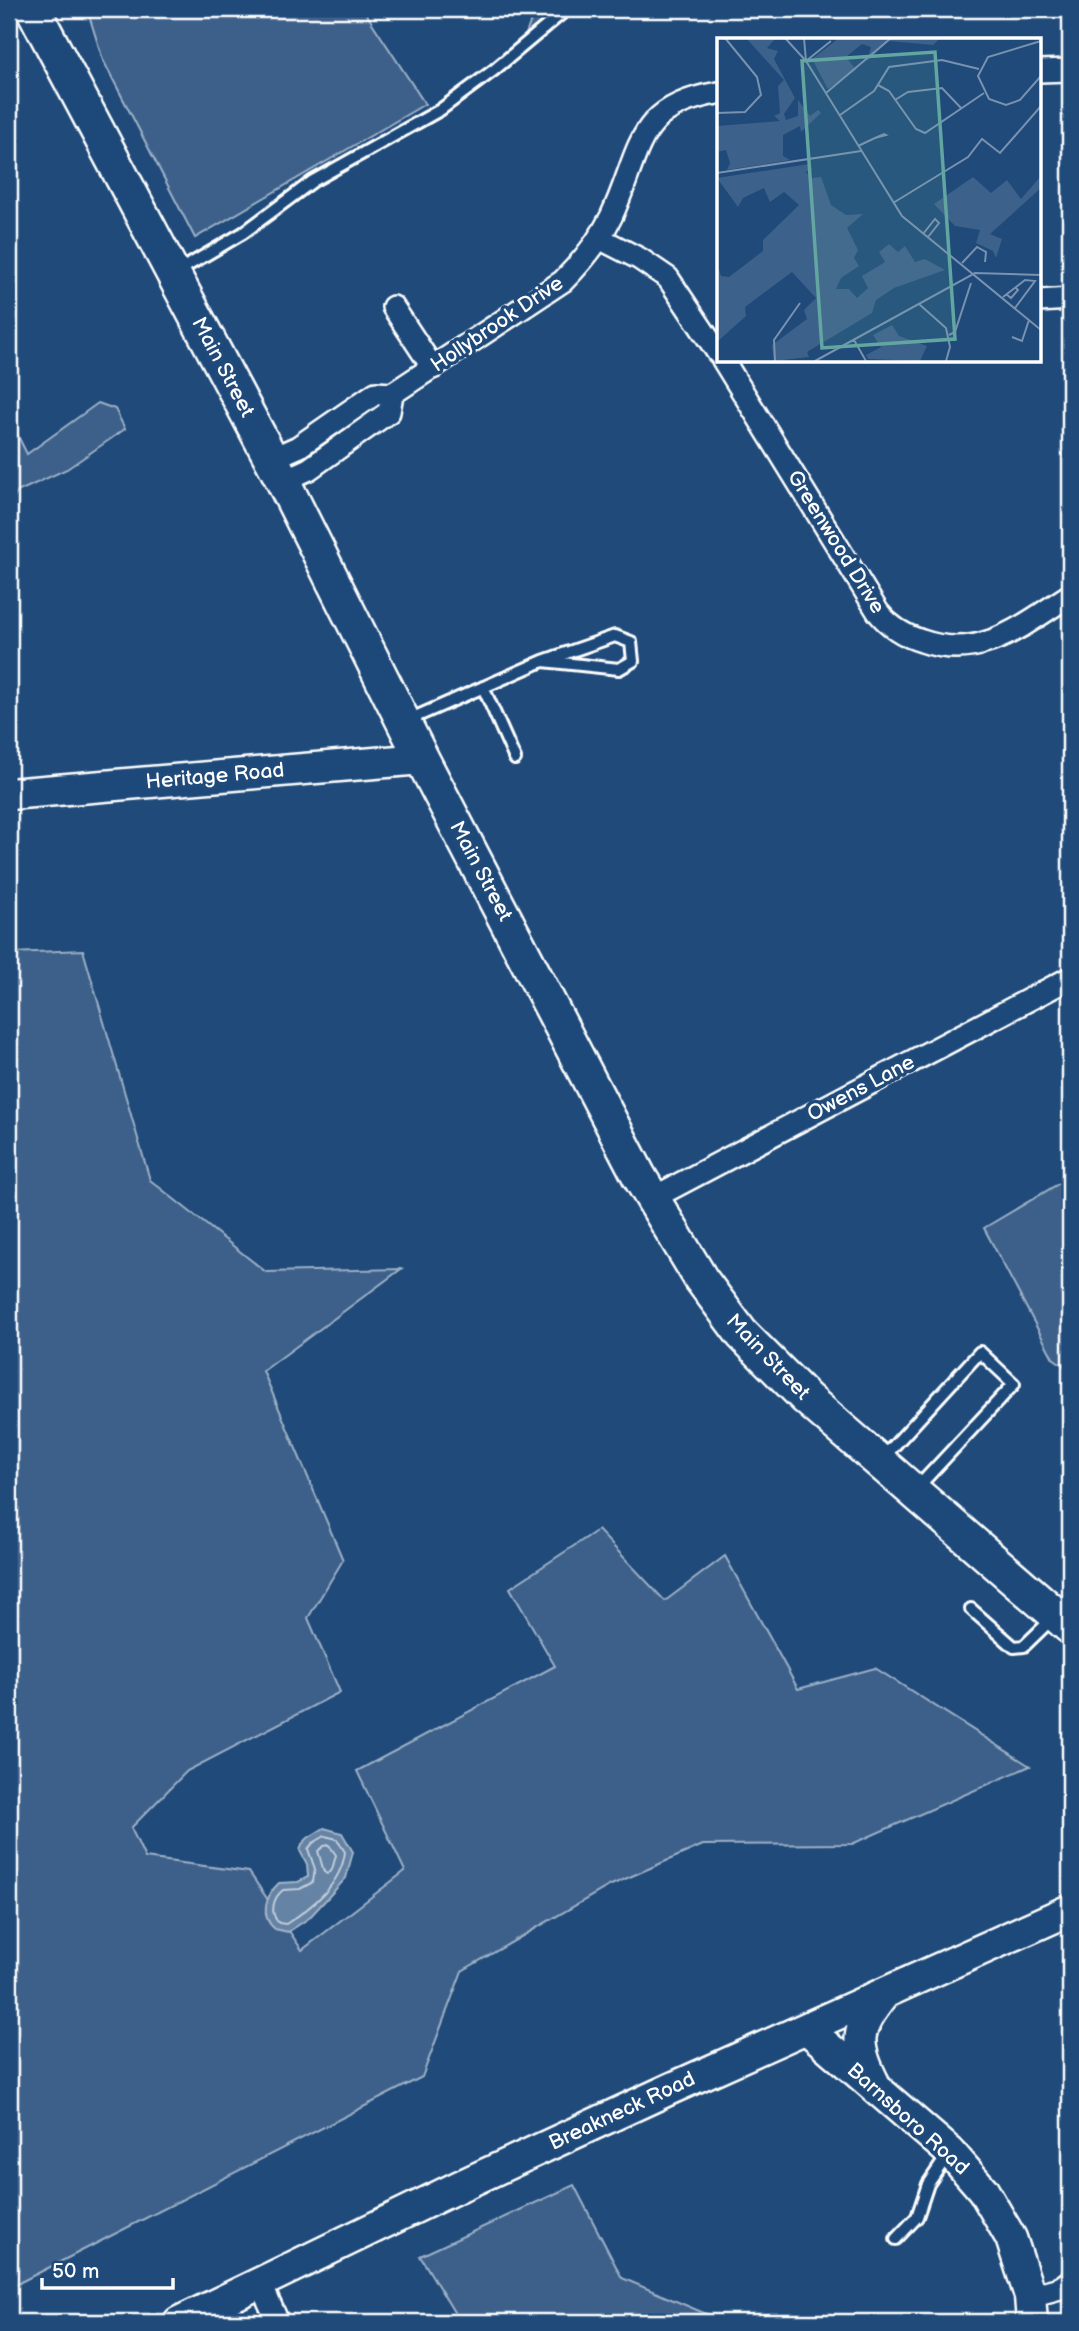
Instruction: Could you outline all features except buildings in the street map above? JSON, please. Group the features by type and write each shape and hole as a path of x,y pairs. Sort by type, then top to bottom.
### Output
{"main road":[{"name":"Main Street","path":"33,9 277,470 403,722 653,1198 701,1279 742,1334 806,1398 1063,1621"},
{"name":"Heritage Road","path":"9,794 422,758"},
{"name":"Breakneck Road","path":"179,2322 472,2180 1070,1910"},
{"path":"877,2089 859,2047 861,2029 869,2013 886,1993"},
{"name":"Barnsboro Road","path":"807,2029 950,2152 983,2190 1011,2238 1031,2309"}],"street":[{"path":"1040,71 1070,70"},
{"name":"Hollybrook Drive","path":"277,470 309,469 389,412 392,394 563,281 599,238 611,216 638,148 655,120 666,110 682,102 717,93"},
{"name":"Greenwood Drive","path":"599,238 640,259 668,278 717,346"},
{"path":"1040,301 1070,299"},
{"path":"393,307 433,368"},
{"name":"Greenwood Drive","path":"729,362 878,612 895,628 933,645 950,648 971,647 1009,633 1070,595"},
{"name":"Owens Lane","path":"653,1198 1070,978"},
{"name":"Barnsboro Road","path":"1031,2309 1070,2281"},
{"path":"260,2283 278,2322"}],"lane":[{"path":"173,275 243,233 313,181 440,110 494,70 567,9"},
{"path":"403,722 543,661 615,636 631,642 633,661 618,669 543,661"},
{"path":"483,687 515,759"},
{"path":"880,1462 980,1352 1014,1384 914,1492"},
{"path":"971,1609 1014,1647 1024,1646 1063,1621"},
{"path":"896,2239 917,2217 928,2184 950,2152"}],"shaded area":[{"path":"87,9 363,9 425,104 195,238 103,60"},
{"path":"535,9 558,9 526,34"},
{"path":"98,403 115,409 125,429 67,469 17,492 9,508 9,418 27,454"},
{"path":"9,949 12,953 83,950 150,1180 266,1272 401,1269 263,1371 343,1560 308,1618 340,1692 187,1771 131,1828 145,1858 249,1872 302,1950 405,1871 357,1771 555,1666 510,1588 598,1530 665,1601 725,1556 798,1689 875,1668 1030,1766 852,1844 703,1845 609,1886 462,1971 422,2077 9,2288"},
{"path":"1070,1177 1070,1370 1053,1358 984,1228"},
{"path":"574,2185 622,2278 725,2322 460,2322 420,2256"}],"water":[{"path":"324,1828 342,1833 353,1852 346,1878 309,1918 288,1932 275,1929 267,1918 268,1899 279,1883 298,1882 308,1877 307,1864 300,1851 302,1844"}]}
